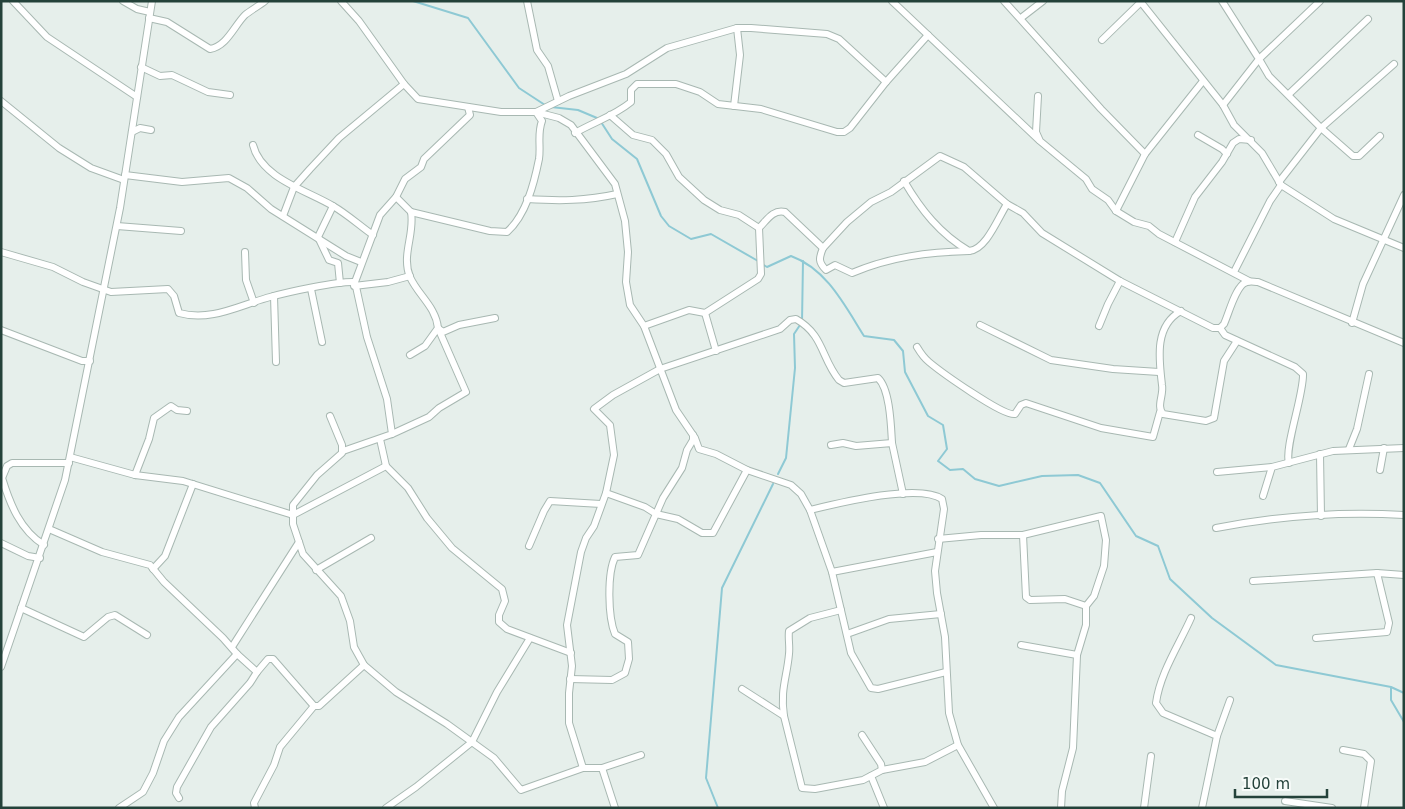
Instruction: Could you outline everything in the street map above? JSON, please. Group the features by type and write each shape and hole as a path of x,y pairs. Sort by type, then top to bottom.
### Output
{"street":[{"path":"13,1 47,37 137,97"},
{"path":"123,1 167,22 210,49 215,48 229,37 245,16 266,1"},
{"path":"1,667 50,529 69,460 117,226 152,1"},
{"path":"341,1 404,84 418,99 501,112 536,112 559,118 571,125 610,175 625,221 628,252 627,293 630,305 644,326 676,410 693,434 699,449 716,454 747,470 791,485 801,494 810,510 832,572 851,653 871,688 878,689 946,672"},
{"path":"528,1 538,50 548,66 558,102"},
{"path":"892,1 1040,141 1086,178 1092,189 1108,200 1116,210 1134,222 1149,226 1249,281 1258,282 1352,323 1404,343"},
{"path":"1004,1 1145,154"},
{"path":"1021,18 1043,1"},
{"path":"1102,40 1141,1 1223,105 1234,125 1262,153 1280,184 1334,219 1404,248"},
{"path":"1222,1 1269,76 1289,94 1320,128 1354,156 1359,156 1380,136"},
{"path":"1307,1 1312,8"},
{"path":"1223,105 1259,59 1320,1"},
{"path":"1289,94 1368,19"},
{"path":"734,106 740,56 737,28"},
{"path":"536,112 626,74 667,48 737,28 827,34 839,39 886,82"},
{"path":"575,132 619,112 631,102 632,90 636,84 676,84 700,92 718,104 753,107 807,122 827,130 844,132 850,128 886,82 928,35"},
{"path":"1234,272 1280,184 1320,128 1394,64"},
{"path":"141,67 160,76 172,75 208,92 230,95"},
{"path":"1116,210 1145,154 1203,80"},
{"path":"284,216 294,187 339,138 404,84"},
{"path":"1038,96 1036,132 1040,141"},
{"path":"1,101 59,148 91,168 125,178 182,182 229,178 247,188 272,209 318,236 346,256 361,262"},
{"path":"392,434 387,399 367,337 354,284 380,215 396,197 405,180 421,167 424,160 470,114 468,107"},
{"path":"396,197 411,212 502,233 507,232 517,223 527,199 539,158 538,131 542,121 536,112"},
{"path":"610,115 633,135 652,140 666,154 679,177 704,200 720,210 738,215 759,228"},
{"path":"132,132 140,128 151,130"},
{"path":"1198,135 1227,154"},
{"path":"1175,242 1195,197 1233,143 1239,139 1251,140"},
{"path":"252,145 263,167 294,187 333,206 373,235"},
{"path":"1007,204 987,240 976,250 932,252 876,263 852,273 834,265 826,270 820,263 819,258 823,248 847,222 871,202 890,192 940,156 964,167 1007,204 1023,213 1042,233 1120,281 1213,328 1220,328"},
{"path":"904,181 918,206 931,223 969,251"},
{"path":"527,199 560,199 572,202 617,194"},
{"path":"1352,323 1362,284 1404,195"},
{"path":"318,236 333,206"},
{"path":"644,326 689,310 705,313 758,279 761,274 759,228 773,213 779,210 786,212 823,248"},
{"path":"411,212 412,231 406,249 410,276 428,301 466,392 428,417 380,439 343,452 306,486 293,505 292,514 303,554 341,596 350,621 354,647 364,665 396,692 494,758 521,790 583,768 602,768 641,756"},
{"path":"117,226 181,230"},
{"path":"318,236 329,260 338,263 340,283"},
{"path":"1,252 53,267 83,282 111,292 168,289 174,296 179,313 198,316 233,310 274,296 340,283 388,282 410,276"},
{"path":"246,252 246,280 254,303"},
{"path":"1100,326 1108,304 1120,281"},
{"path":"1220,328 1243,284 1249,281"},
{"path":"311,289 322,342"},
{"path":"274,296 276,362"},
{"path":"916,347 927,361 991,405 1010,415 1015,414 1021,405 1026,403 1101,428 1153,437 1160,412 1163,386 1159,372 1160,342 1173,316 1181,311"},
{"path":"705,313 716,351"},
{"path":"438,328 443,332 459,325 495,318"},
{"path":"583,768 569,723 572,666 567,626 581,552 586,538 594,526 606,493 614,454 613,434 610,424 594,409 613,395 660,369 780,329 790,320 796,319 811,328 823,346 839,380 844,383 878,378 882,382 888,403 892,442 903,494"},
{"path":"980,325 1051,360 1112,369 1159,372"},
{"path":"410,355 425,346 438,328"},
{"path":"1220,328 1225,335 1295,367 1303,374 1293,434 1288,452 1290,463"},
{"path":"1,330 82,361 90,361"},
{"path":"1160,412 1206,421 1214,418 1224,361 1237,341"},
{"path":"1349,449 1357,429 1369,374"},
{"path":"135,475 150,440 154,418 171,406 177,410 187,411"},
{"path":"330,416 343,452"},
{"path":"570,679 612,680 625,673 629,659 628,642 615,634 609,607 611,564 614,557 638,555 656,514 682,468 687,450 693,440 693,434"},
{"path":"380,439 386,466 408,488 427,518 452,548 502,589 505,601 499,615 500,622 507,629 570,653"},
{"path":"831,445 843,442 856,446 892,442"},
{"path":"1380,470 1384,448"},
{"path":"1217,472 1272,467 1320,454 1349,449 1404,448"},
{"path":"1320,454 1321,516"},
{"path":"44,544 35,540 16,517 2,478 4,464 69,460 135,475 193,484 292,514 386,466"},
{"path":"1263,496 1272,467"},
{"path":"606,493 645,507 656,514 678,519 702,532 713,532 747,470"},
{"path":"153,569 168,549 193,484"},
{"path":"810,510 845,502 924,492 936,494 942,499 944,509 936,552 937,593 946,636 949,713 958,745 994,808"},
{"path":"529,546 550,501 601,504"},
{"path":"1216,528 1257,520 1363,512 1404,515"},
{"path":"938,539 981,535 1023,535 1102,516 1106,540 1104,566 1094,596 1086,606 1086,625 1077,655 1073,748 1062,791 1061,808"},
{"path":"50,529 102,552 143,562 153,569 256,672"},
{"path":"1023,535 1026,597 1030,600 1065,599 1086,606"},
{"path":"316,570 371,538"},
{"path":"232,647 299,542"},
{"path":"1,543 28,556 40,558"},
{"path":"832,572 936,552"},
{"path":"1253,581 1377,573 1404,575"},
{"path":"1316,638 1387,632 1389,623 1377,573"},
{"path":"21,608 84,636 108,617 115,615 147,635"},
{"path":"841,610 810,618 789,631 787,642 789,654 783,682 784,716 802,788 814,789 833,786 871,776 882,770 925,762 958,745"},
{"path":"847,634 888,619 941,614"},
{"path":"1191,618 1167,668 1158,691 1156,703 1163,713 1217,736"},
{"path":"386,808 416,787 472,742 497,692 530,638"},
{"path":"1021,645 1077,655"},
{"path":"119,808 143,792 153,773 164,742 179,717 236,654"},
{"path":"179,798 176,793 178,787 211,727 250,683 256,672 268,659 273,659 314,706"},
{"path":"255,808 254,803 274,765 280,746 314,706 319,706 364,665"},
{"path":"742,689 784,716"},
{"path":"1202,808 1217,736 1230,700"},
{"path":"862,734 882,770"},
{"path":"1343,750 1364,754 1371,761 1364,808"},
{"path":"1144,808 1151,756"},
{"path":"602,768 616,808"},
{"path":"871,776 884,808"},
{"path":"1285,801 1332,808"}],"waterway":[{"path":"413,1 468,18 519,88 545,105"},
{"path":"1404,83 1404,90"},
{"path":"551,107 578,110 597,118"},
{"path":"601,122 612,139 637,159 661,216 669,226 691,239 711,234 758,261"},
{"path":"762,264 767,267 791,256 804,262 825,279 834,290 864,336 894,340 903,351 905,372 928,416 943,425 947,449 938,461 950,470 963,469 975,479 999,486 1042,476 1078,475 1100,483 1136,536 1158,546 1170,579 1212,618 1276,665 1391,687 1404,693"},
{"path":"778,474 786,458 795,368 794,334 802,322 803,261"},
{"path":"718,808 706,778 722,588 773,484"},
{"path":"1391,688 1391,700 1404,722"}]}
